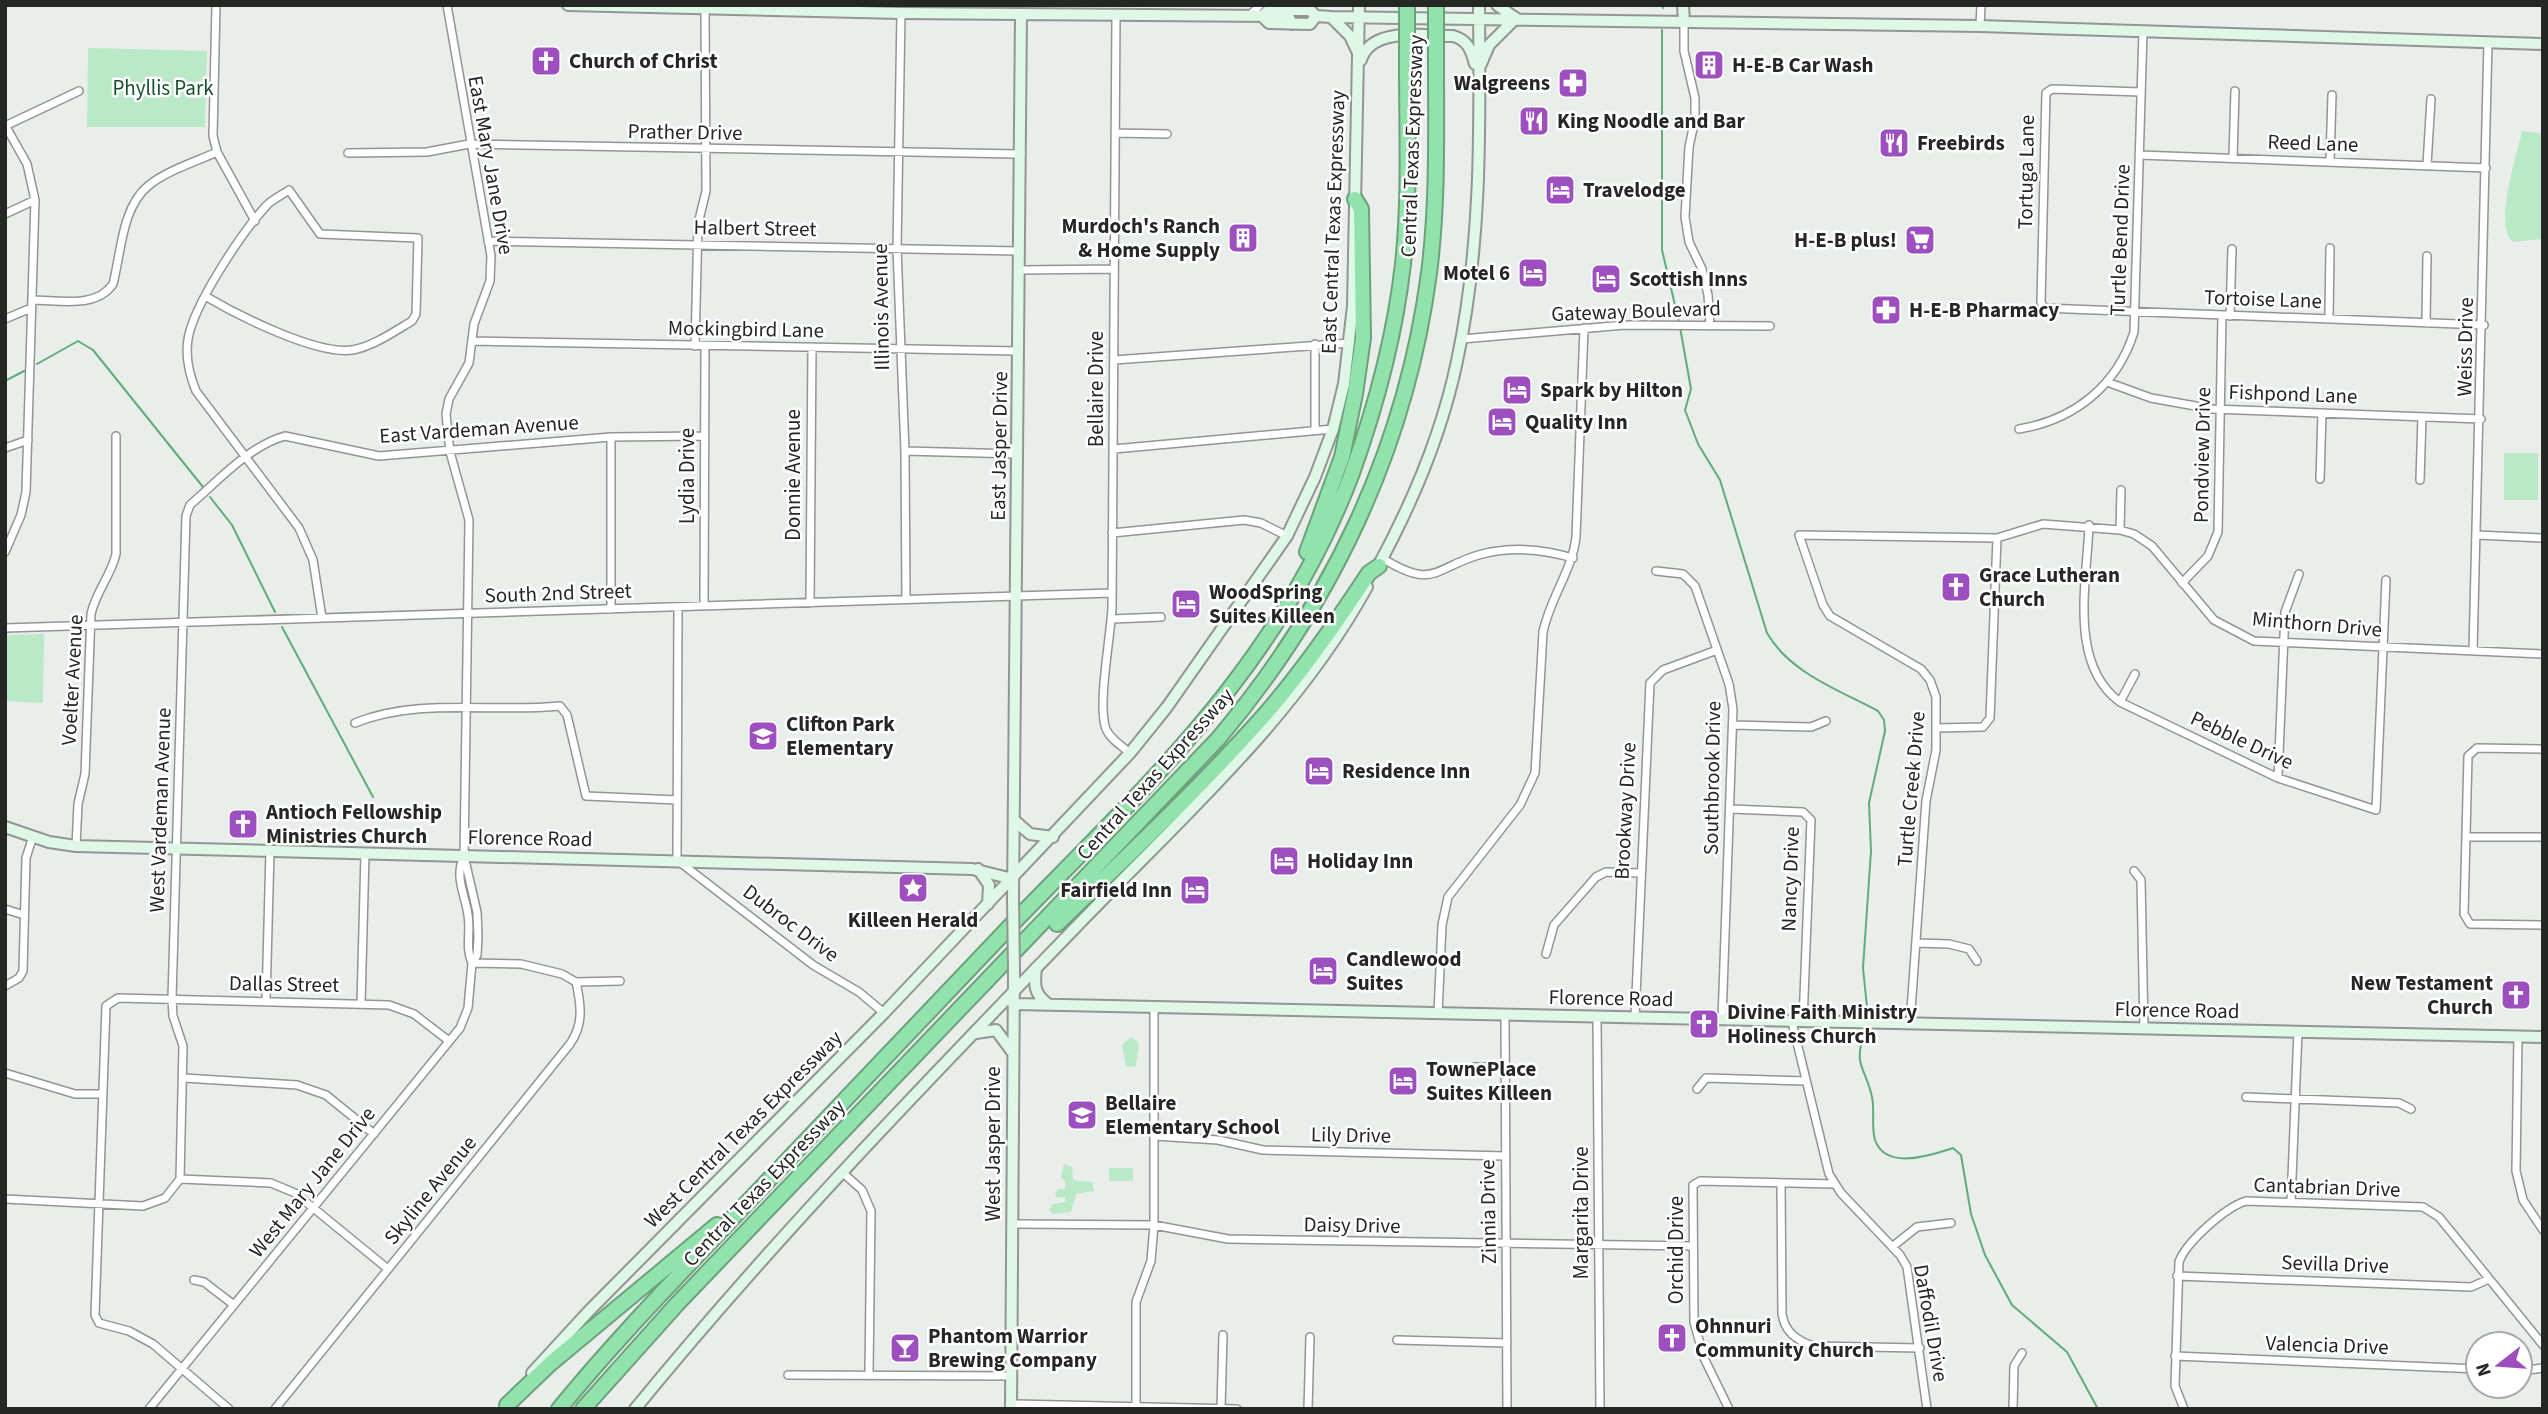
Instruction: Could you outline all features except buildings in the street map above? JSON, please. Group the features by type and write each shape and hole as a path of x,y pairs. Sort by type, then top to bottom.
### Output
{"highway":[{"name":"Central Texas Expressway","path":"559,1409 625,1332 824,1120 1168,764 1240,679 1273,630 1324,538 1350,475 1369,423 1389,345 1405,229 1407,5"},
{"name":"Central Texas Expressway","path":"583,1409 620,1365 1218,739 1266,680 1322,595 1363,513 1385,458 1419,335 1429,271 1435,189 1436,5"},
{"path":"1273,630 1278,607 1310,545 1326,506 1342,457 1355,394 1363,338 1364,284 1361,209 1355,199"},
{"path":"1031,937 1047,934 1141,843 1267,712 1307,663 1368,573 1380,562"},
{"path":"505,1407 551,1363 704,1234 747,1203"},
{"path":"594,1409 620,1365"}],"main road":[{"path":"568,5 901,13 937,9 1021,14 1116,15 1310,10 1316,16 1331,17 1359,11 1479,17 1980,26 2543,44"},
{"path":"1331,17 1343,5"},
{"path":"635,1409 842,1172 973,1034 1014,998 1036,968 1263,732 1338,636 1380,562 1427,458 1450,388 1462,339 1471,284 1476,210 1479,5"},
{"path":"1497,5 1516,18"},
{"path":"1683,5 1684,21"},
{"path":"1262,10 1269,23 1310,24 1316,16"},
{"name":"East Central Texas Expressway","path":"1013,879 1130,753 1167,708 1287,536 1315,477 1333,429 1350,343 1359,11"},
{"name":"East Jasper Drive","path":"1013,879 1021,14"},
{"path":"1331,17 1349,36 1359,55"},
{"path":"1478,73 1489,45 1516,18"},
{"path":"1358,70 1363,53 1379,40 1392,36 1453,36 1461,38 1471,48 1478,73"},
{"path":"1014,820 1030,834 1053,837"},
{"name":"Florence Road","path":"5,827 76,846 978,869 1013,879"},
{"path":"978,869 989,885 988,904"},
{"name":"West Jasper Drive","path":"1011,1406 1013,879"},
{"name":"West Central Texas Expressway","path":"505,1407 562,1338 1013,879"},
{"path":"1036,968 1035,988 1039,997 1048,1003"},
{"name":"Florence Road","path":"1014,998 1048,1003 1797,1023 2543,1037"},
{"path":"973,1034 996,1030 1013,1053"}],"street":[{"path":"216,5 213,136 217,152 255,221"},
{"name":"East Mary Jane Drive","path":"447,5 469,144 488,241 490,281 474,324 469,363 449,399 446,414 450,452 468,508 467,613"},
{"path":"1980,26 1981,5"},
{"path":"695,346 698,224 706,191 705,8"},
{"name":"Illinois Avenue","path":"901,13 897,249 905,451 906,599"},
{"name":"Bellaire Drive","path":"1116,15 1112,619 1105,673 1105,724 1109,735 1130,753"},
{"path":"1684,21 1684,51 1695,98 1685,217 1689,242 1702,269 1708,295 1710,326"},
{"name":"Turtle Bend Drive","path":"2018,429 2063,417 2085,403 2107,382 2128,350 2136,313 2143,31"},
{"name":"Weiss Drive","path":"2473,652 2484,325 2488,42"},
{"name":"Tortuga Lane","path":"2042,307 2046,93 2052,89 2141,92"},
{"path":"5,552 24,503 35,200 27,164 5,126 79,91"},
{"path":"2233,158 2235,91"},
{"path":"2330,161 2332,95"},
{"path":"2427,165 2431,99"},
{"path":"1115,133 1167,134"},
{"name":"Prather Drive","path":"348,153 427,152 469,144 899,154 1021,154"},
{"path":"5,319 32,304 92,300 108,292 113,284 128,220 140,194 149,184 217,152"},
{"name":"Reed Lane","path":"2139,155 2486,168"},
{"path":"205,296 266,329 336,349 359,348 405,325 416,314 418,238 320,234 289,190 269,203 255,221 205,296 192,325 188,342 190,376 204,406 291,516 308,547 320,589 322,618"},
{"path":"5,214 35,200"},
{"name":"Halbert Street","path":"488,241 1020,251"},
{"path":"2329,319 2330,248"},
{"name":"Pondview Drive","path":"2182,583 2208,556 2218,531 2220,409 2232,249"},
{"path":"2426,323 2427,256"},
{"path":"1020,270 1114,269"},
{"name":"Tortoise Lane","path":"2042,307 2136,313 2484,325"},
{"name":"Gateway Boulevard","path":"1462,339 1584,328 1770,326"},
{"path":"1438,1013 1442,925 1448,897 1520,805 1535,773 1543,632 1573,558 1584,328"},
{"name":"Mockingbird Lane","path":"472,341 1019,351"},
{"path":"1114,360 1350,343"},
{"path":"1315,344 1315,430"},
{"name":"Lydia Drive","path":"704,606 705,346"},
{"name":"Donnie Avenue","path":"810,603 812,347"},
{"name":"Fishpond Lane","path":"2107,382 2151,398 2220,409 2481,419"},
{"path":"2320,479 2322,413"},
{"path":"2420,480 2422,417"},
{"path":"1114,449 1333,429"},
{"name":"Voelter Avenue","path":"76,846 78,804 85,774 94,602 113,572 117,554 116,436"},
{"name":"East Vardeman Avenue","path":"183,622 187,510 246,458 274,439 285,436 379,456 611,437 705,436"},
{"path":"611,437 611,608"},
{"path":"5,448 27,440"},
{"path":"905,451 1018,454"},
{"path":"2120,530 2122,490"},
{"path":"1112,533 1244,520 1261,523 1287,536"},
{"name":"Minthorn Drive","path":"1799,535 1997,538 2043,524 2120,530 2134,534 2152,546 2202,609 2228,630 2254,640 2283,644 2543,653"},
{"name":"Pebble Drive","path":"2089,526 2085,643 2097,679 2120,702 2277,778 2376,810 2383,647"},
{"name":"Turtle Creek Drive","path":"1799,535 1823,606 1830,616 1921,669 1930,680 1936,697 1936,750 1926,801 1910,1024"},
{"path":"2477,535 2543,538"},
{"path":"1936,728 1983,727 1990,718 1997,538"},
{"path":"1380,562 1412,574 1430,575 1480,555 1499,551 1539,549 1573,558"},
{"name":"Southbrook Drive","path":"1656,571 1684,574 1695,586 1729,684 1734,724 1722,1020"},
{"path":"2277,778 2285,612 2299,574"},
{"path":"2383,647 2386,580"},
{"name":"South 2nd Street","path":"5,628 1112,593"},
{"path":"677,860 678,607"},
{"name":"West Mary Jane Drive","path":"467,613 464,856 460,878 468,914 468,955 472,963"},
{"path":"1112,619 1161,617"},
{"name":"West Vardeman Avenue","path":"180,1179 183,1046 173,1016 172,999 183,622"},
{"name":"Brookway Drive","path":"1635,1018 1650,683 1663,670 1717,650"},
{"path":"2120,702 2135,674"},
{"path":"355,723 369,717 413,711 559,706 567,715 586,796 677,800"},
{"path":"1734,724 1811,727 1826,721"},
{"path":"2543,749 2472,751 2469,757 2465,920 2470,924 2543,925"},
{"name":"Nancy Drive","path":"1731,810 1804,812 1811,820 1797,1023"},
{"path":"5,986 19,978 23,971 26,858 33,836"},
{"path":"2467,837 2543,837"},
{"path":"266,1001 270,851"},
{"path":"361,1004 365,855"},
{"name":"West Mary Jane Drive","path":"149,1409 460,1028 468,1007 472,963 477,955 477,912 464,856"},
{"name":"Dubroc Drive","path":"677,860 813,965 859,992 884,1013"},
{"path":"2134,871 2141,880 2144,1028"},
{"path":"1546,954 1554,925 1595,877 1606,872 1640,873"},
{"path":"5,909 24,915"},
{"path":"468,914 477,912"},
{"path":"1916,943 1949,944 1969,949 1977,961"},
{"path":"472,963 521,964 562,974 576,982 620,981"},
{"name":"Skyline Avenue","path":"275,1409 574,1038 581,1020 576,982"},
{"name":"Dallas Street","path":"101,1094 104,1012 108,1003 118,998 399,1007 414,1014 449,1041"},
{"path":"1136,1407 1136,1303 1151,1261 1154,1226 1154,1006"},
{"name":"Zinnia Drive","path":"1505,1015 1507,1409"},
{"name":"Margarita Drive","path":"1597,1017 1600,1409"},
{"name":"Daffodil Drive","path":"1797,1023 1806,1081 1834,1184 1907,1267 1927,1409"},
{"path":"2291,1202 2298,1031"},
{"path":"2518,1036 2515,1171 2523,1200 2543,1230"},
{"path":"1474,1067 1505,1068"},
{"path":"5,1073 75,1094 101,1094 93,1307 96,1318 99,1322 129,1331 153,1343 229,1409"},
{"path":"184,1077 297,1085 326,1096 374,1134"},
{"path":"1697,1089 1706,1078 1806,1081"},
{"path":"2246,1097 2399,1103 2411,1110"},
{"name":"Lily Drive","path":"1155,1136 1218,1140 1263,1150 1505,1156"},
{"path":"842,1172 862,1190 871,1211 869,1373"},
{"path":"5,1199 143,1206 156,1203 180,1179 271,1183 295,1193 388,1269"},
{"name":"Orchid Drive","path":"1729,1409 1704,1358 1694,1322 1693,1185 1700,1181 1834,1184"},
{"path":"1781,1183 1782,1314 1789,1332 1800,1341 1813,1346 1920,1348"},
{"name":"Cantabrian Drive","path":"2183,1409 2175,1386 2175,1356 2177,1276 2183,1252 2238,1204 2291,1202 2423,1207 2440,1217 2543,1345"},
{"path":"1892,1247 1917,1227 1951,1223"},
{"name":"Daisy Drive","path":"1012,1224 1154,1226 1228,1239 1599,1247 1693,1246"},
{"name":"Sevilla Drive","path":"2177,1276 2472,1287 2489,1279"},
{"path":"194,1280 204,1282 234,1305"},
{"path":"1221,1408 1223,1335"},
{"path":"1308,1409 1310,1337"},
{"path":"1397,1340 1507,1343"},
{"path":"2013,1409 2014,1366 2022,1353"},
{"name":"Valencia Drive","path":"2175,1356 2464,1368"},
{"path":"788,1374 1011,1376"},
{"path":"1011,1406 1237,1409"}],"green space":[{"name":"Phyllis Park","path":"88,48 207,51 205,127 87,127"},
{"path":"2522,131 2543,134 2543,239 2513,242 2507,233 2506,206"},
{"path":"2504,453 2538,453 2538,500 2504,500"},
{"path":"44,634 43,703 5,701 5,635"},
{"path":"1131,1037 1139,1043 1136,1066 1126,1067 1122,1045"},
{"path":"1064,1164 1072,1167 1073,1180 1092,1182 1094,1191 1076,1194 1071,1212 1053,1214 1049,1210 1053,1204 1065,1202 1065,1197 1057,1198 1055,1194 1058,1189 1065,1189 1065,1181 1061,1178"},
{"path":"1109,1168 1133,1168 1133,1181 1109,1181"}],"waterway":[{"path":"1662,30 1662,250 1679,322"},
{"path":"1680,327 1691,389 1685,410 1698,444 1720,480 1767,633 1777,647 1802,670 1878,711 1884,720 1885,731 1869,803 1871,851 1863,968 1868,1017"},
{"path":"37,364 78,341 93,350 203,487"},
{"path":"5,381 26,370"},
{"path":"210,497 232,525 275,612"},
{"path":"282,627 373,797"},
{"path":"1864,1035 1860,1060 1872,1097 1875,1140 1881,1150 1899,1158 1922,1157 1953,1148 1961,1155 1971,1214 1985,1255 2012,1305 2067,1352 2098,1409"}],"place":[{"name":"Church of Christ","path":"546,61"},
{"name":"H-E-B Car Wash","path":"1709,65"},
{"name":"Walgreens","path":"1573,83"},
{"name":"King Noodle and Bar","path":"1534,121"},
{"name":"Freebirds","path":"1894,143"},
{"name":"Travelodge","path":"1560,190"},
{"name":"Murdoch's Ranch & Home Supply","path":"1243,238"},
{"name":"H-E-B plus!","path":"1920,240"},
{"name":"Motel 6","path":"1533,273"},
{"name":"Scottish Inns","path":"1606,279"},
{"name":"H-E-B Pharmacy","path":"1886,310"},
{"name":"Spark by Hilton","path":"1517,390"},
{"name":"Quality Inn","path":"1502,422"},
{"name":"Grace Lutheran Church","path":"1956,587"},
{"name":"WoodSpring Suites Killeen","path":"1186,604"},
{"name":"Clifton Park Elementary","path":"763,736"},
{"name":"Residence Inn","path":"1319,771"},
{"name":"Antioch Fellowship Ministries Church","path":"243,824"},
{"name":"Holiday Inn","path":"1284,861"},
{"name":"Killeen Herald","path":"913,888"},
{"name":"Fairfield Inn","path":"1195,890"},
{"name":"Candlewood Suites","path":"1323,971"},
{"name":"New Testament Church","path":"2516,995"},
{"name":"Divine Faith Ministry Holiness Church","path":"1704,1024"},
{"name":"TownePlace Suites Killeen","path":"1403,1081"},
{"name":"Bellaire Elementary School","path":"1082,1115"},
{"name":"Ohnnuri Community Church","path":"1672,1338"},
{"name":"Phantom Warrior Brewing Company","path":"905,1348"}]}
